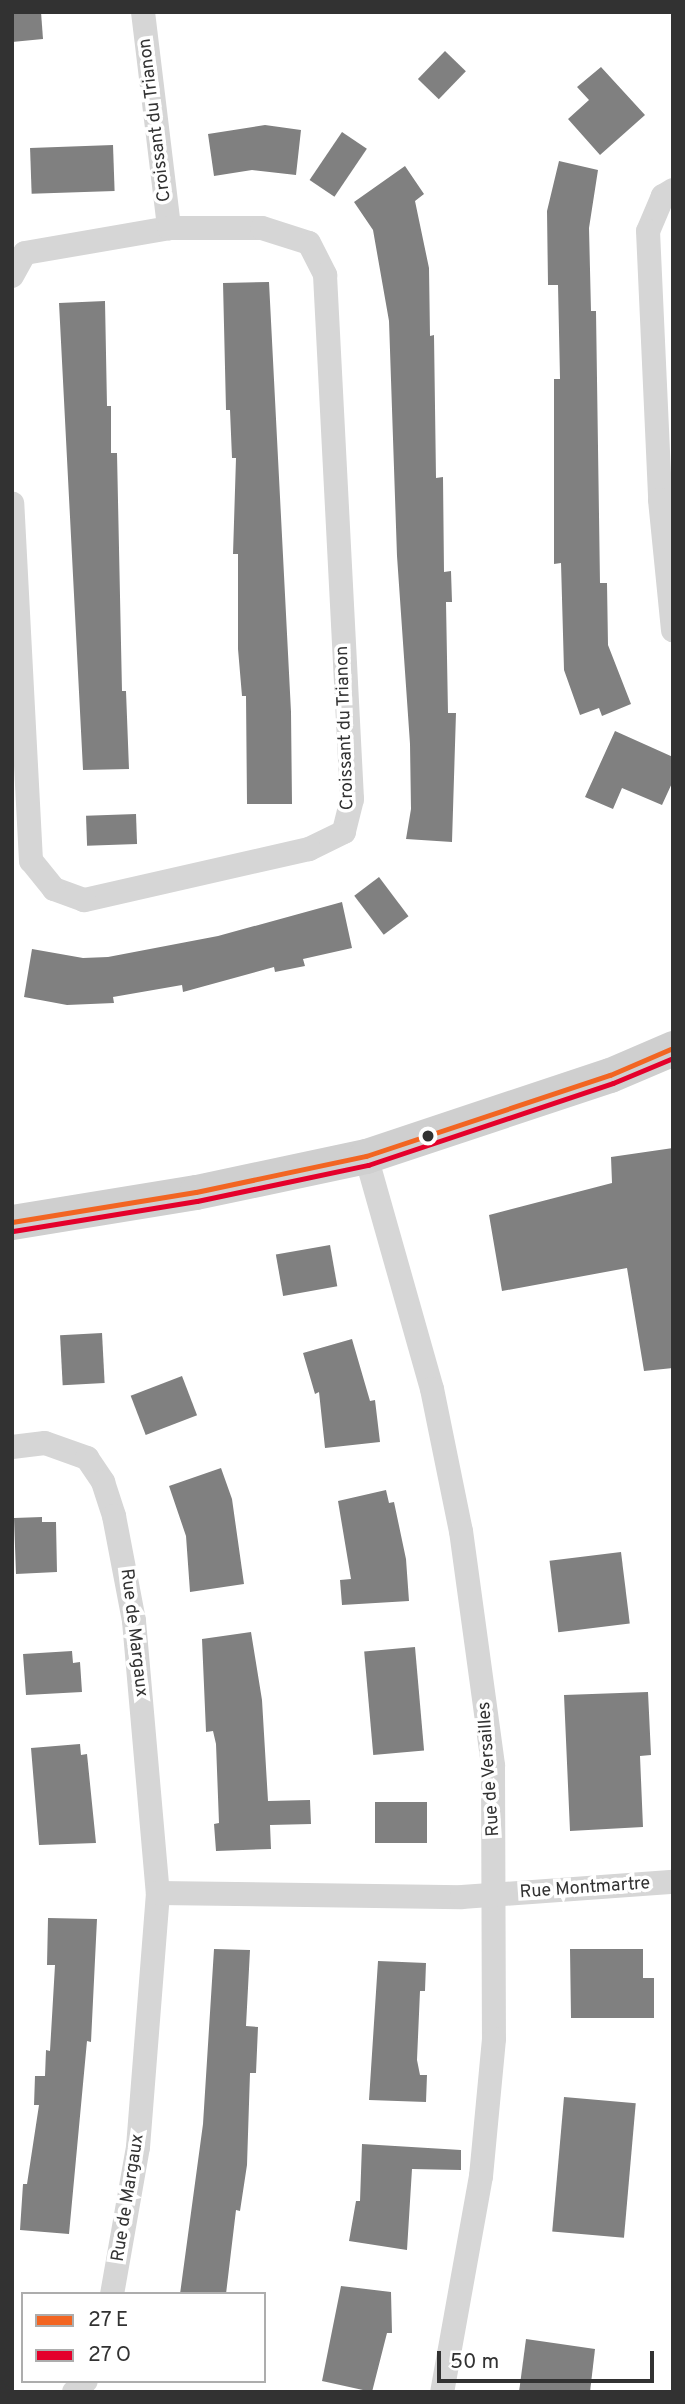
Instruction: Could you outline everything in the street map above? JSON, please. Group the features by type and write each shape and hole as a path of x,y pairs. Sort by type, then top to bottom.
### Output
{"street":[{"name":"Croissant du Trianon","path":"143,12 169,228"},
{"path":"673,190 663,196 648,231 660,486 673,630"},
{"name":"Croissant du Trianon","path":"12,276 25,253 169,228 262,228 309,243 325,275 352,799 344,832 309,849 84,900 54,889 31,861 12,504"},
{"path":"12,1222 196,1192 366,1156 610,1074 673,1048"},
{"name":"Rue de Versailles","path":"366,1156 432,1389 461,1531 493,1766 496,1897 494,2039 481,2176 442,2392"},
{"name":"Rue de Margaux","path":"12,1447 45,1443 87,1458 103,1482 134,1621 158,1893 138,2147 112,2292"},
{"name":"Rue Montmartre","path":"496,1897 673,1882"},
{"path":"158,1893 496,1897"}],"building":[{"path":"12,12 41,12 43,39 12,42"},
{"path":"445,51 466,71 439,99 418,79"},
{"path":"601,67 645,115 600,155 568,119 589,100 577,87"},
{"path":"265,125 301,130 296,175 252,170 214,176 208,134"},
{"path":"342,132 367,149 334,197 310,180"},
{"path":"113,145 115,191 32,194 30,148"},
{"path":"559,161 598,170 589,228 591,311 596,311 600,583 607,583 608,645 631,704 602,716 599,708 580,715 564,670 561,563 554,564 554,379 560,379 558,285 548,285 547,211"},
{"path":"405,166 424,194 415,201 429,268 430,336 434,335 436,478 443,477 444,572 451,571 452,602 446,602 448,713 456,713 452,842 406,839 411,809 410,744 397,556 389,321 373,230 354,202"},
{"path":"269,282 291,712 292,804 247,804 246,696 242,696 238,649 238,554 233,554 236,458 232,458 230,410 226,410 223,283"},
{"path":"105,301 107,406 111,406 111,453 117,453 122,691 126,691 129,769 83,770 59,303"},
{"path":"615,731 673,757 673,781 662,805 622,788 613,809 585,797"},
{"path":"136,814 137,844 87,846 86,816"},
{"path":"379,877 408,916 384,935 354,896"},
{"path":"342,902 352,948 303,959 305,966 275,972 274,967 183,992 182,985 113,997 114,1003 67,1005 24,997 32,949 83,958 108,957 218,936"},
{"path":"673,1148 673,1368 644,1371 627,1268 502,1291 489,1215 612,1183 611,1157"},
{"path":"330,1245 337,1286 283,1296 276,1255"},
{"path":"102,1333 105,1383 63,1385 60,1335"},
{"path":"352,1339 370,1401 375,1400 380,1442 325,1448 319,1392 315,1394 303,1353"},
{"path":"182,1376 197,1415 146,1435 131,1396"},
{"path":"221,1468 232,1499 244,1584 190,1592 186,1536 169,1486"},
{"path":"386,1490 389,1503 394,1502 406,1559 409,1601 342,1605 340,1580 351,1579 338,1501"},
{"path":"42,1517 42,1522 56,1522 57,1572 16,1574 14,1518"},
{"path":"621,1552 630,1623 558,1632 550,1561"},
{"path":"251,1632 262,1700 268,1801 310,1800 311,1824 270,1825 271,1849 216,1851 214,1824 219,1823 216,1744 213,1731 206,1732 202,1639"},
{"path":"415,1647 424,1751 373,1755 364,1651"},
{"path":"72,1651 73,1663 80,1662 82,1692 26,1695 23,1654"},
{"path":"648,1692 651,1755 640,1756 643,1827 570,1831 564,1695"},
{"path":"80,1744 81,1755 87,1754 96,1843 39,1845 31,1748"},
{"path":"375,1802 427,1802 427,1843 375,1843"},
{"path":"48,1918 97,1919 91,2042 87,2041 69,2234 20,2230 23,2184 27,2184 39,2105 34,2105 35,2076 45,2076 46,2050 50,2051 55,1965 47,1965"},
{"path":"214,1949 250,1950 246,2026 258,2027 256,2073 250,2073 247,2165 240,2211 236,2210 226,2292 180,2292 203,2124"},
{"path":"570,1949 643,1949 643,1978 654,1978 654,2018 571,2018"},
{"path":"378,1961 426,1963 425,1991 420,1991 417,2060 420,2075 427,2075 426,2102 369,2100"},
{"path":"564,2097 636,2103 624,2238 552,2231"},
{"path":"362,2144 461,2150 461,2170 412,2169 407,2250 349,2241 356,2201 360,2201"},
{"path":"341,2286 391,2292 392,2333 387,2333 372,2392 322,2381"},
{"path":"526,2339 595,2349 590,2392 519,2392"}],"transit line":[{"path":"12,1222 196,1192 366,1156 610,1075 673,1048"},
{"path":"13,1231 197,1201 368,1165 613,1083 673,1058"}]}
